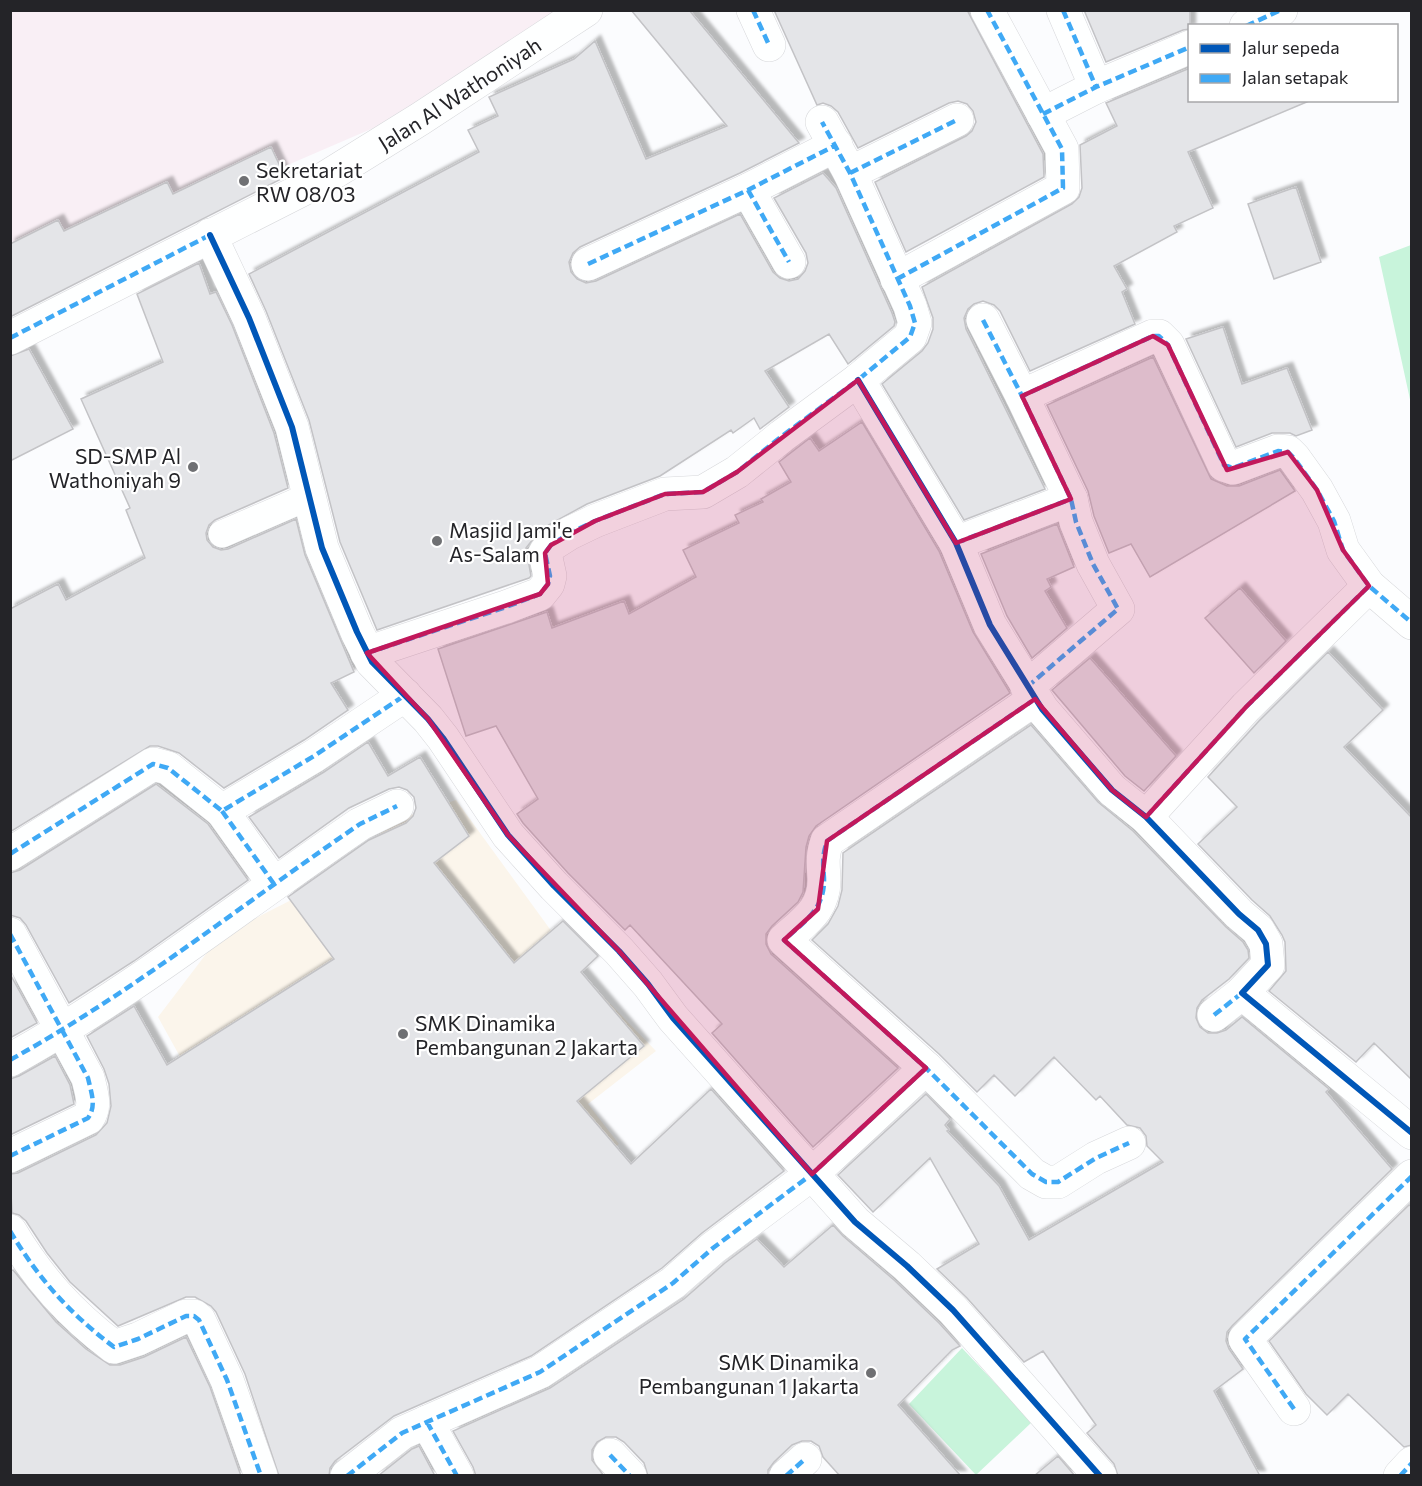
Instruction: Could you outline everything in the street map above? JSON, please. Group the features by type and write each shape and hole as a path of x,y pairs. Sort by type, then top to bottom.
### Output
{"street":[{"name":"Jalan Al Wathoniyah","path":"10,338 325,178 420,119 586,10"},
{"path":"753,10 769,45"},
{"path":"897,279 1063,188 1062,149 987,10"},
{"path":"1063,10 1096,87"},
{"path":"1250,24 1281,10"},
{"path":"1043,114 1096,87 1188,48"},
{"path":"588,264 836,147 957,120"},
{"path":"367,653 540,594 548,584 550,576 545,553 551,545 594,521 665,494 703,492 737,472 858,380 910,337 915,323 910,306 836,147"},
{"path":"748,190 789,262"},
{"path":"210,235 249,318 292,427 322,548 372,662 444,738 508,835 554,886 619,951 648,984 673,1018 855,1222 907,1266 952,1310 1100,1476"},
{"path":"983,320 1071,499 1076,522 1093,564 1118,609 1031,693 827,841 822,856 824,881 818,909 784,940 926,1068 1032,1174 1046,1182 1058,1182 1096,1158 1129,1143"},
{"path":"1022,396 1153,336 1159,336 1168,345 1224,465 1233,468 1278,451 1288,452 1317,490 1334,521 1343,550 1369,586 1412,623"},
{"path":"858,380 956,543 990,625 1031,693 1112,790 1146,817 1239,914 1258,930 1266,944 1268,965 1242,993 1214,1015"},
{"path":"956,543 1071,499"},
{"path":"1146,817 1246,707 1369,586"},
{"path":"222,811 314,756 405,695"},
{"path":"10,854 153,764 168,768 222,811 274,884"},
{"path":"10,1060 62,1032 360,824 397,806"},
{"path":"10,934 88,1078 93,1098 92,1112 88,1118 10,1156"},
{"path":"1242,993 1412,1133"},
{"path":"348,1476 402,1433 540,1372 673,1283 722,1240 812,1174 926,1068"},
{"path":"1294,1409 1245,1339 1412,1176"},
{"path":"10,1231 61,1302 84,1325 114,1347 138,1339 186,1316 194,1316 199,1320 227,1380 261,1476"},
{"path":"427,1422 457,1476"},
{"path":"1400,1476 1412,1463"}],"lane":[{"path":"222,534 309,496"}],"highlighted area":[{"path":"1153,336 1168,345 1227,470 1288,452 1317,490 1343,550 1369,586 1246,707 1146,817 1112,790 1035,699 827,841 818,909 784,940 926,1068 812,1174 619,951 508,835 428,719 367,653 540,594 548,584 545,553 551,545 595,521 665,494 703,492 737,472 858,380 956,543 1071,499 1022,396"}],"shaded area":[{"path":"11,11 567,11 399,117 11,284"},
{"name":"SMK Dinamika Pembangunan 2 Jakarta","path":"456,800 587,980 656,1051 588,1104 619,1144 561,1192 220,1129 158,1017 219,937 303,894 345,858 404,817"}],"green space":[{"path":"1411,245 1411,404 1379,257"},
{"path":"962,1348 1032,1422 976,1475 909,1404"}],"building":[{"path":"631,10 689,10 799,143 580,247 573,253 569,262 571,272 577,279 586,283 596,281 740,214 773,272 789,281 798,279 808,263 806,253 774,198 823,173 836,188 892,313 894,326 848,364 829,334 765,371 789,407 760,429 754,418 733,433 731,430 660,476 587,504 541,529 526,548 531,576 529,578 377,630 340,542 309,420 249,274 479,152 468,130 498,116 489,97 574,59 595,41 646,159 727,126"},
{"path":"774,10 967,10 1043,154 1044,177 906,252 875,182 966,136 972,131 976,122 973,111 967,104 958,101 949,103 858,148 838,112 823,103 817,105"},
{"path":"1084,10 1190,10 1188,29 1106,62"},
{"path":"1188,69 1188,102 1307,102 1188,152 1213,208 1174,226 1177,232 1114,266 1127,289 1122,292 1135,324 1030,371 1000,311 994,305 983,301 968,309 964,318 966,329 1045,489 964,520 882,384 922,351 928,343 933,329 933,318 922,287 1072,204 1079,197 1082,188 1080,145 1117,126 1106,103"},
{"path":"271,147 285,177 10,317 10,244 58,220 64,231 167,182 173,194"},
{"path":"1296,187 1321,262 1274,279 1248,204"},
{"path":"199,263 210,294 216,292 232,325 274,433 288,488 215,520 209,525 206,533 207,540 213,547 221,550 228,549 296,519 305,555 354,672 331,683 348,710 304,740 224,788 179,753 158,746 150,746 10,832 10,609 58,584 66,600 145,558 126,510 130,508 81,399 163,362 137,294"},
{"path":"1223,327 1242,384 1287,368 1312,430 1296,436 1290,433 1272,433 1236,447 1186,339"},
{"path":"29,349 73,429 10,461 10,356"},
{"path":"1153,357 1211,479 1227,486 1239,486 1280,470 1295,491 1150,577 1131,544 1109,553 1094,516 1088,491 1047,405"},
{"path":"862,422 939,551 973,632 1010,693 816,826 809,836 806,847 803,892 798,902 766,934 766,944 771,954 898,1068 813,1147 712,1033 722,1024 630,925 625,930 568,873 523,823 517,814 538,799 496,726 466,736 438,649 547,612 552,628 624,601 629,614 696,577 683,550 739,523 735,515 763,502 761,499 791,482 779,462 810,438 819,451"},
{"path":"1057,524 1074,567 1047,579 1051,587 1045,591 1067,628 1032,658 1007,616 981,554"},
{"path":"1240,588 1286,641 1254,673 1205,618"},
{"path":"1328,652 1383,710 1344,747 1412,818 1412,1080 1374,1043 1356,1062 1269,991 1286,971 1285,942 1282,935 1270,916 1198,844 1237,807 1208,777 1259,721"},
{"path":"1090,658 1176,756 1144,791 1125,776 1052,690"},
{"path":"1031,725 1098,802 1133,831 1243,942 1248,950 1249,958 1229,979 1202,1000 1197,1008 1196,1018 1200,1027 1208,1033 1217,1033 1226,1030 1242,1017 1329,1089 1326,1092 1392,1169 1227,1332 1226,1341 1229,1349 1243,1369 1214,1391 1260,1476 1118,1476 1114,1464 1087,1433 1096,1425 1043,1351 1024,1362 967,1298 937,1269 979,1244 930,1158 873,1212 838,1175 926,1094 950,1119 945,1125 949,1130 947,1131 999,1186 1029,1240 1163,1162 1147,1146 1146,1136 1140,1128 1127,1125 1100,1096 1096,1100 1054,1057 1015,1096 994,1075 977,1092 939,1054 812,940 828,924 838,906 842,890 843,853"},
{"path":"368,742 388,776 420,757 469,836 434,863 514,963 563,921 598,956 581,972 644,1046 577,1101 631,1164 711,1089 784,1171 702,1233 662,1268 531,1356 394,1416 335,1461 330,1468 329,1476 279,1476 245,1374 211,1306 195,1297 186,1297 118,1326 70,1282 26,1221 12,1213 10,1174 18,1173 96,1135 107,1123 111,1106 109,1084 87,1036 134,1006 167,1065 334,959 288,897 369,840 406,823 413,816 416,808 414,797 407,790 399,787 389,789 349,808 279,858 249,817 324,772"},
{"path":"156,784 208,824 248,880 134,961 69,1003 26,925 20,918 10,915 10,873 20,870"},
{"path":"10,974 37,1023 10,1038"},
{"path":"55,1056 70,1085 74,1104 10,1135 10,1079"},
{"path":"1409,1205 1412,1207 1412,1445 1404,1447 1348,1394 1327,1415 1306,1394 1269,1341"},
{"path":"833,1225 894,1280 960,1346 952,1350 898,1405 961,1476 840,1476 823,1457 819,1446 811,1441 802,1441 792,1445 774,1462 768,1470 768,1476 648,1476 644,1463 624,1442 616,1437 606,1437 597,1442 592,1450 592,1460 604,1476 476,1476 453,1431 550,1388 684,1299 757,1239 784,1267"},
{"path":"13,1270 56,1322 86,1349 110,1365 120,1365 144,1357 186,1337 210,1387 241,1476 10,1476 10,1271"},
{"path":"419,1446 435,1476 378,1476 412,1449"},
{"path":"1058,1456 1075,1476 1034,1476"}],"marked path":[{"path":"753,10 769,45"},
{"path":"897,279 1063,188 1062,149 987,10"},
{"path":"1063,10 1096,87"},
{"path":"1250,24 1281,10"},
{"path":"1043,114 1096,87 1188,48"},
{"path":"850,173 957,120"},
{"path":"367,653 540,594 548,584 550,576 545,553 551,545 595,521 665,494 703,492 737,472 858,380 910,337 915,323 910,306 850,173 822,122"},
{"path":"588,264 748,190 836,145"},
{"path":"748,190 789,262"},
{"path":"10,338 210,235"},
{"path":"983,320 1022,396"},
{"path":"1027,687 1118,609 1093,564 1076,522 1071,499 1022,396 1153,336 1159,336 1168,345 1224,465 1233,468 1278,451 1288,452 1317,490 1334,521 1343,550 1369,586 1412,623"},
{"path":"956,543 1071,499"},
{"path":"1146,817 1246,707 1369,586"},
{"path":"10,854 153,764 168,768 222,811 314,756 405,695"},
{"path":"1035,699 827,841 821,898 812,914 784,940 926,1068 1032,1174 1046,1182 1058,1182 1096,1158 1129,1143"},
{"path":"10,1060 100,1006 360,824 397,806"},
{"path":"222,811 274,884"},
{"path":"10,934 88,1078 93,1104 88,1118 10,1156"},
{"path":"1214,1015 1242,993"},
{"path":"347,1476 402,1433 540,1372 673,1283 713,1248 812,1174 926,1068"},
{"path":"1294,1409 1245,1339 1412,1176"},
{"path":"10,1231 56,1294 83,1322 114,1347 138,1339 186,1316 194,1316 199,1320 227,1380 261,1476"},
{"path":"427,1422 457,1476"},
{"path":"610,1455 630,1476"},
{"path":"786,1476 805,1459"},
{"path":"1400,1476 1412,1463"}],"cycle path":[{"path":"210,235 249,318 292,427 322,548 372,662 428,719 443,738 508,835 554,886 619,951 648,984 673,1018 855,1222 907,1266 953,1310 1100,1476"},
{"path":"858,380 956,543 990,625 1042,709 1112,790 1146,817 1239,914 1258,930 1266,944 1268,965 1242,993 1412,1133"}],"place":[{"name":"Sekretariat RW 08/03","path":"244,181"},
{"name":"SD-SMP Al Wathoniyah 9","path":"193,467"},
{"name":"Masjid Jami'e As-Salam","path":"437,541"},
{"name":"SMK Dinamika Pembangunan 2 Jakarta","path":"403,1034"},
{"name":"SMK Dinamika Pembangunan 1 Jakarta","path":"871,1373"}]}
